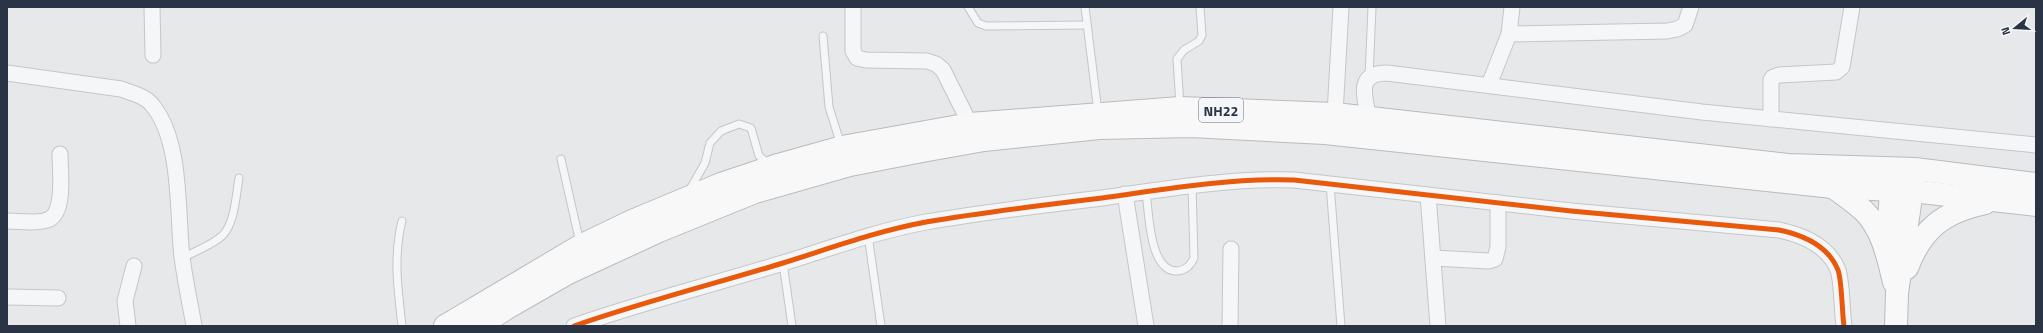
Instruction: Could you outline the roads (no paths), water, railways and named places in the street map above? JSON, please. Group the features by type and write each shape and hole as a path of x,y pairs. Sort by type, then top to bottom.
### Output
{"highway":[{"name":"NH22","path":"445,326 580,246 684,200 772,166 842,147 970,124 1098,113 1180,108 1335,114 1368,119 1788,165 1915,169 2036,184"},
{"name":"NH22","path":"479,326 568,273 659,231 755,192 850,165 922,151 984,140 1099,128 1191,126 1302,132 1833,187 1912,191 2036,204"},
{"path":"1892,169 1889,221 1897,293"},
{"path":"1896,326 1897,293 1915,169"},
{"path":"1833,187 1865,212 1871,220 1883,243 1897,293"},
{"path":"1897,293 1911,256 1933,226 1947,215 1964,208 2000,200"}],"street":[{"path":"152,7 153,55"},
{"path":"853,7 853,51 858,58 866,60 927,60 936,64 943,70 970,124"},
{"path":"1335,114 1340,7"},
{"path":"1489,85 1509,34 1512,7"},
{"path":"1509,34 1677,30 1686,25 1691,7"},
{"path":"1771,119 1771,80 1773,77 1779,75 1836,72 1842,67 1852,7"},
{"path":"1368,119 1364,86 1368,78 1376,73 1387,73 1771,119 2036,145"},
{"path":"7,74 121,89 138,94 153,104 164,122 173,161 182,258 194,326"},
{"path":"7,221 49,220 56,214 60,204 60,154"},
{"path":"574,326 620,310 783,263 868,235 925,222 1125,194 1236,181 1271,180 1330,184 1498,203 1779,230 1802,235 1824,249 1838,270 1844,326"},
{"path":"1125,194 1146,326"},
{"path":"1428,195 1438,326"},
{"path":"1433,258 1488,261 1495,258 1498,247 1498,203"},
{"path":"1230,326 1231,249"},
{"path":"128,326 126,301 134,266"},
{"path":"7,297 58,298"}],"lane":[{"path":"968,7 978,23 986,26 1087,25"},
{"path":"1085,7 1098,113"},
{"path":"1180,108 1177,58 1184,50 1199,41 1202,34 1200,7"},
{"path":"1368,78 1372,7"},
{"path":"823,36 829,107 842,147"},
{"path":"684,200 705,163 710,143 721,131 739,124 751,128 759,156 772,166"},
{"path":"561,160 580,246"},
{"path":"182,258 214,241 225,231 231,218 239,178"},
{"path":"1330,184 1341,326"},
{"path":"1146,192 1155,253 1160,263 1169,270 1178,270 1185,269 1191,264 1194,258 1192,186"},
{"path":"402,221 397,241 396,269 402,326"},
{"path":"868,235 881,326"},
{"path":"783,263 792,326"}]}
